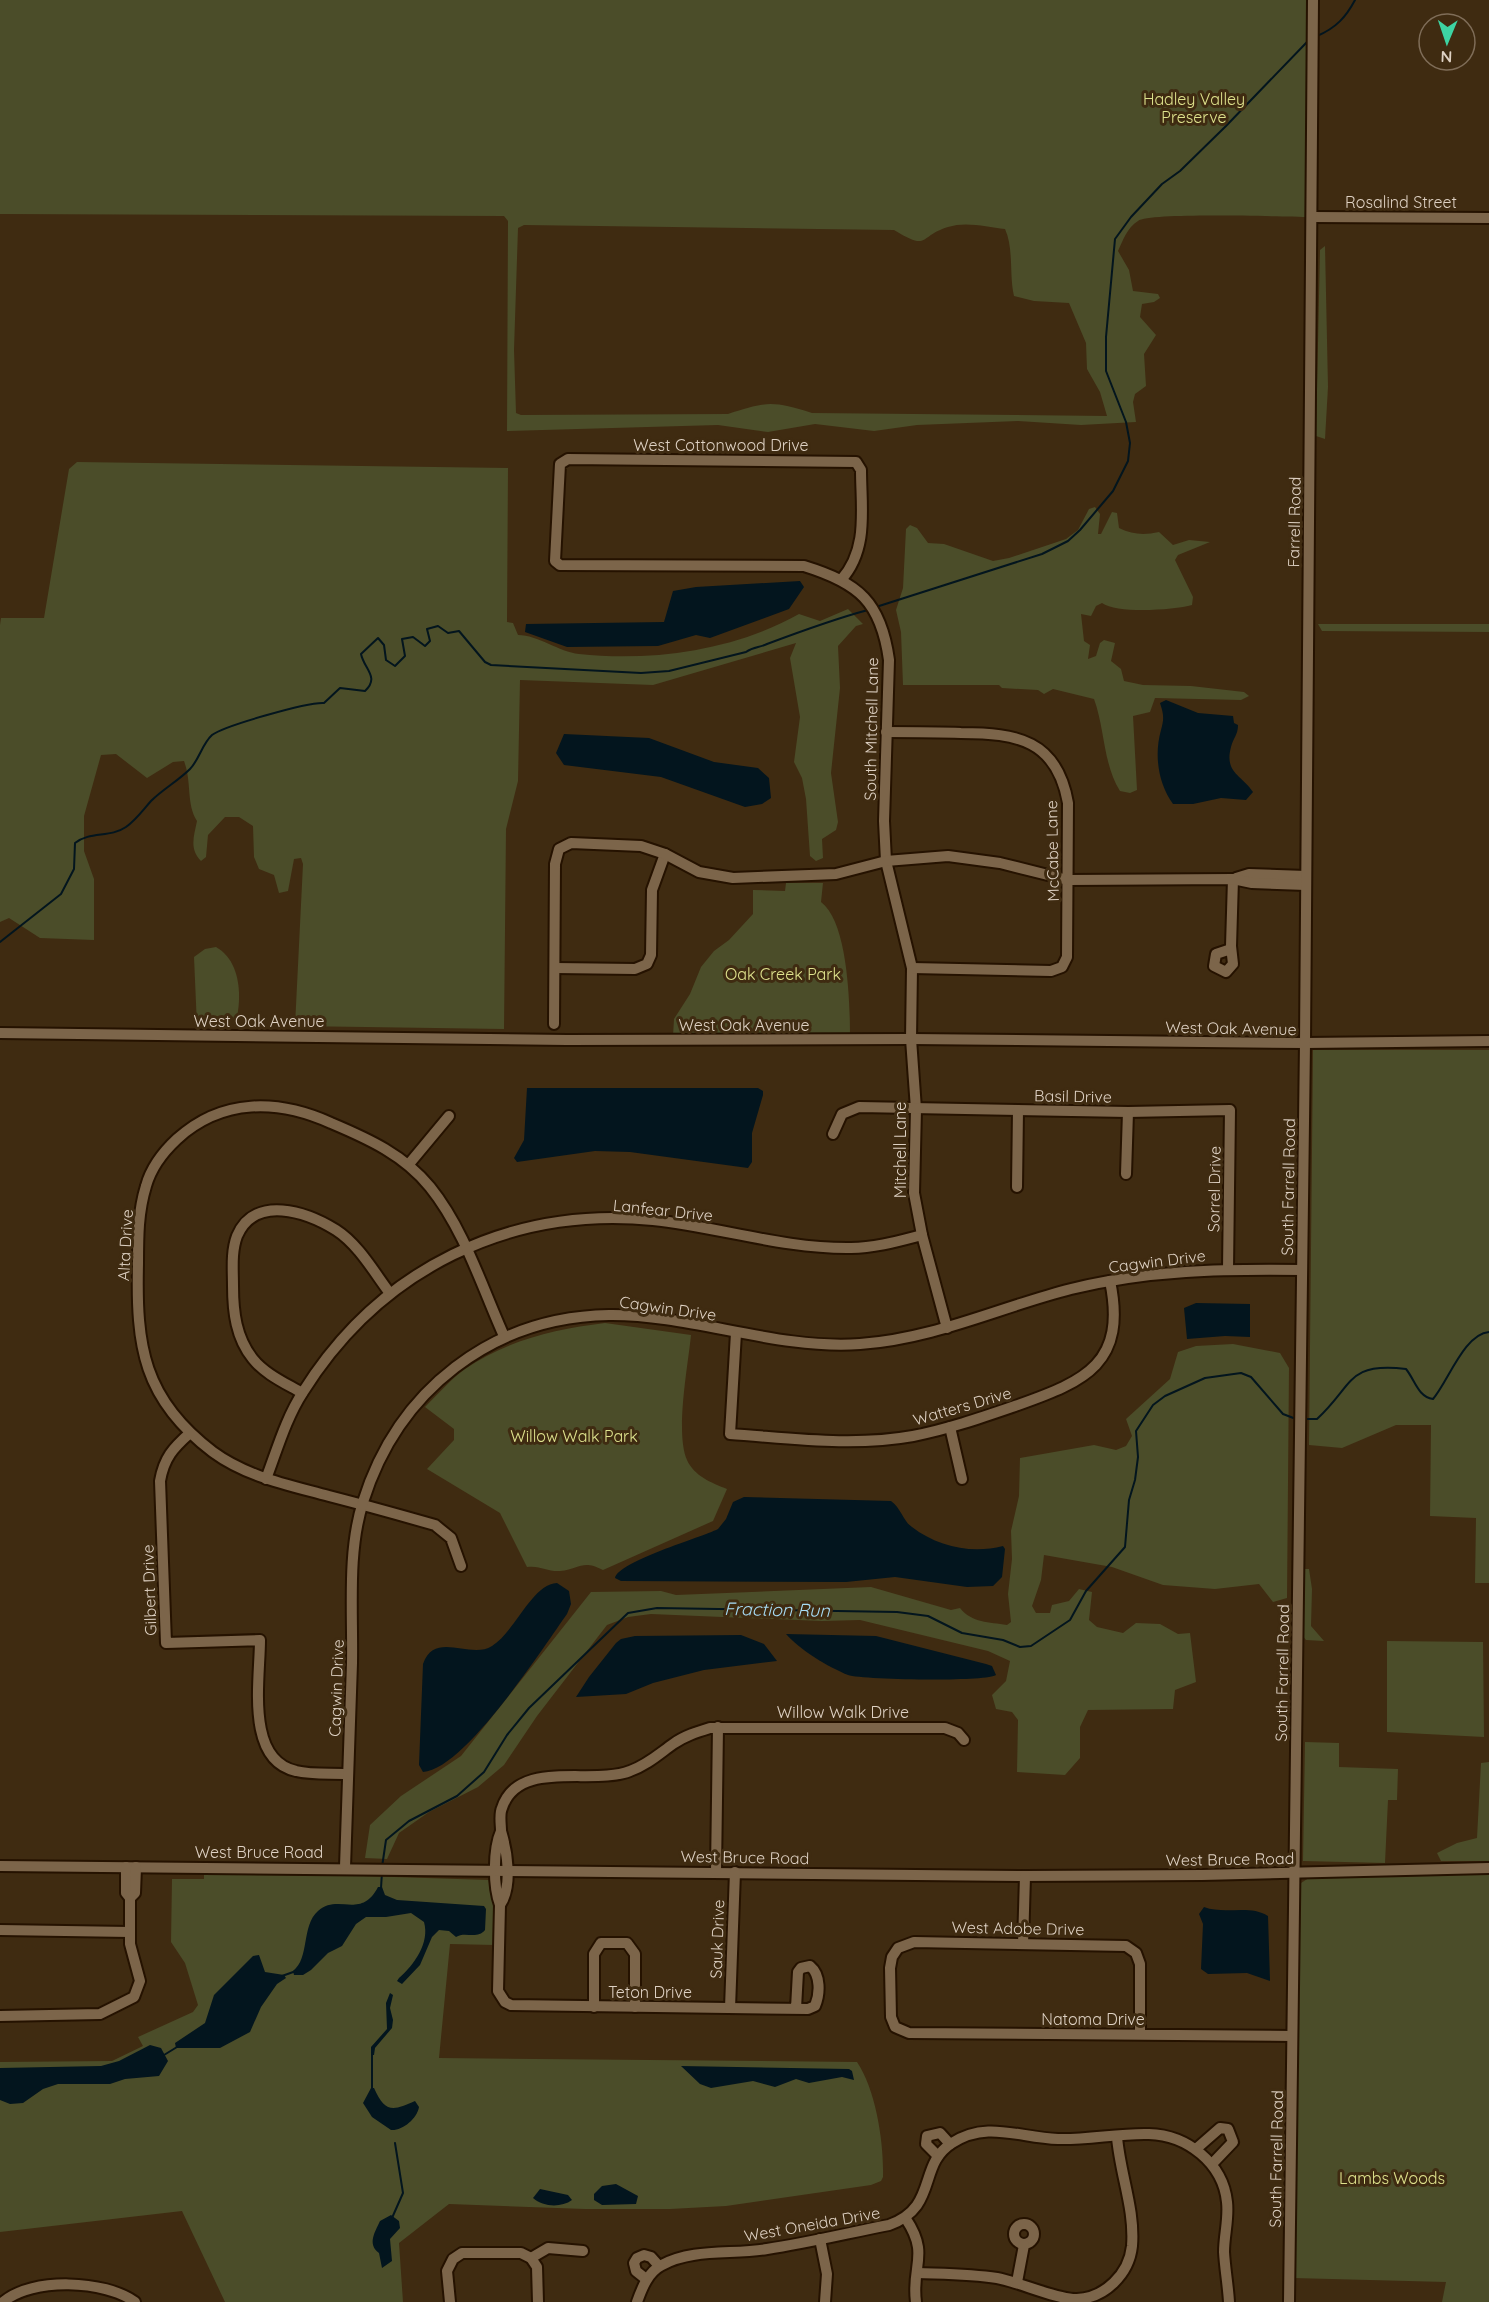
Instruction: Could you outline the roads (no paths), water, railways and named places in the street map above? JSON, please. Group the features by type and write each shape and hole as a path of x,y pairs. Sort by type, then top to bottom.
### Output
{"street":[{"name":"Farrell Road","path":"1305,1044 1313,0"},
{"name":"Rosalind Street","path":"1312,217 1489,218"},
{"name":"West Cottonwood Drive","path":"555,561 558,473 560,464 568,459 844,460 856,462 861,470 862,530 855,559 842,580"},
{"name":"South Mitchell Lane","path":"555,561 560,565 804,566 842,580 861,592 874,608 885,634 889,660 886,732 886,861 912,968 910,1039"},
{"name":"McCabe Lane","path":"886,732 995,733 1021,738 1044,752 1057,767 1064,782 1068,803 1067,957 1062,967 1051,971 912,968"},
{"path":"567,1040 554,1024 555,864 560,849 571,843 627,844 665,854 699,872 733,878 836,874 886,861 948,856 1068,880 1233,879 1249,874 1306,880"},
{"path":"555,968 635,969 647,964 651,955 652,890 665,854"},
{"path":"1231,949 1233,879"},
{"path":"540,1040 554,1024"},
{"name":"West Oak Avenue","path":"0,1033 540,1040 910,1039 1305,1044 1489,1041"},
{"name":"Mitchell Lane","path":"910,1039 916,1108 914,1193 922,1235 947,1328"},
{"name":"South Farrell Road","path":"1289,2302 1305,1044"},
{"name":"Alta Drive","path":"461,1566 450,1538 435,1525 266,1479 215,1454 190,1433 162,1397 146,1363 137,1319 139,1217 146,1184 163,1152 188,1129 216,1113 247,1105 275,1105 304,1111 376,1142 409,1164 431,1188 465,1247 504,1336"},
{"name":"Basil Drive","path":"833,1134 842,1114 859,1107 1128,1112 1230,1110"},
{"path":"1017,1186 1018,1110"},
{"name":"Sorrel Drive","path":"1228,1269 1230,1110"},
{"path":"1126,1174 1128,1112"},
{"path":"409,1164 448,1116"},
{"path":"302,1393 274,1376 253,1359 240,1337 233,1314 233,1253 238,1235 252,1218 272,1209 293,1211 337,1230 355,1248 389,1292"},
{"name":"Lanfear Drive","path":"266,1479 302,1393 328,1355 356,1323 389,1292 424,1269 465,1247 510,1232 583,1219 654,1220 822,1247 852,1248 882,1245 922,1235"},
{"name":"Cagwin Drive","path":"345,1867 353,1573 362,1504 376,1467 394,1432 418,1402 470,1355 504,1336 548,1322 612,1315 822,1344 854,1345 917,1338 1042,1297 1110,1281 1176,1270 1302,1270"},
{"name":"Watters Drive","path":"736,1333 730,1434 838,1442 912,1436 950,1427 1060,1390 1084,1378 1101,1359 1112,1338 1116,1310 1110,1281"},
{"path":"950,1427 962,1479"},
{"name":"Gilbert Drive","path":"190,1433 170,1451 163,1464 160,1481 166,1643 260,1640 259,1725 265,1747 279,1763 296,1772 347,1774"},
{"path":"716,1871 717,1727"},
{"name":"Willow Walk Drive","path":"505,2002 498,1991 500,1905 497,1896 502,1870 501,1808 513,1791 527,1780 546,1776 601,1778 630,1772 651,1761 688,1735 717,1727 945,1728 958,1733 964,1740"},
{"name":"West Bruce Road","path":"0,1866 345,1867 1024,1876 1489,1868"},
{"path":"0,2016 100,2014 134,1997 140,1981 130,1944 130,1898 126,1893 131,1867"},
{"name":"Sauk Drive","path":"730,2008 735,1872"},
{"path":"1023,1944 1024,1876"},
{"path":"0,1930 130,1932"},
{"name":"West Adobe Drive","path":"895,2027 890,2010 892,1957 898,1948 914,1942 1120,1945 1131,1949 1140,1964 1140,2034"},
{"path":"594,2007 594,1954 601,1943 627,1943 635,1954 635,2007"},
{"name":"Teton Drive","path":"505,2002 516,2007 796,2008"},
{"name":"Natoma Drive","path":"895,2027 909,2033 1292,2036"},
{"path":"1196,2149 1220,2128 1228,2129 1233,2142 1212,2164"},
{"name":"West Oneida Drive","path":"637,2302 646,2279 659,2266 689,2255 765,2250 889,2225 906,2219 918,2205 938,2156 950,2144 968,2134 986,2130 1055,2139 1149,2134 1174,2138 1196,2149 1212,2164 1222,2183 1227,2201 1224,2250 1229,2302"},
{"path":"938,2156 926,2144 927,2136 940,2133 950,2144"},
{"path":"918,2273 1017,2282 1060,2297 1077,2299 1098,2294 1115,2283 1125,2269 1132,2248 1132,2212 1120,2166 1118,2137"},
{"path":"906,2219 915,2234 920,2250 916,2302"},
{"path":"820,2239 827,2274 825,2302"},
{"path":"1017,2282 1024,2245"},
{"path":"531,2258 548,2248 583,2251"},
{"path":"450,2302 447,2271 453,2259 462,2253 521,2253 531,2258 537,2267 538,2302"},
{"path":"646,2279 636,2271 634,2264 637,2258 644,2254 651,2257 659,2266"},
{"path":"3,2302 30,2288 85,2285 109,2288 134,2301"}],"water":[{"path":"800,581 804,587 789,609 710,638 696,635 658,646 567,647 525,632 526,624 664,622 673,591 696,587"},
{"path":"1166,700 1198,713 1233,716 1238,728 1231,747 1230,763 1235,773 1253,792 1246,800 1221,798 1193,804 1173,804 1161,778 1158,759 1163,720 1160,703"},
{"path":"564,734 649,738 714,762 758,768 769,778 771,798 762,804 745,807 661,777 564,765 556,753"},
{"path":"527,1088 758,1088 763,1091 763,1095 752,1133 752,1162 748,1168 630,1152 595,1151 517,1162 514,1158 524,1140"},
{"path":"1196,1303 1250,1304 1250,1337 1187,1339 1184,1308"},
{"path":"744,1497 891,1501 909,1524 933,1540 967,1549 1003,1546 1005,1549 1002,1577 993,1586 967,1587 895,1577 846,1582 621,1581 615,1578 630,1564 718,1529 726,1519 733,1502"},
{"path":"557,1583 569,1591 571,1604 567,1614 522,1679 460,1751 440,1766 423,1772 419,1765 423,1664 429,1654 444,1647 474,1650 492,1646 540,1591 548,1585"},
{"path":"786,1634 876,1636 986,1664 992,1666 996,1675 971,1679 924,1680 858,1677 848,1675 815,1658"},
{"path":"741,1635 764,1644 777,1661 704,1670 653,1683 626,1694 576,1697 589,1677 621,1639 635,1636"},
{"path":"378,1887 382,1887 385,1895 397,1900 484,1906 486,1909 485,1930 475,1935 456,1937 449,1931 439,1930 432,1937 420,1965 402,1984 397,1981 410,1967 423,1946 424,1922 411,1913 366,1917 356,1924 342,1946 328,1953 303,1975 294,1975 293,1971 302,1958 309,1925 318,1911 333,1904 364,1902"},
{"path":"1204,1907 1261,1912 1268,1916 1270,1981 1247,1973 1208,1974 1201,1969 1203,1924 1199,1914"},
{"path":"259,1955 265,1972 284,1975 286,1978 277,1984 261,2007 250,2032 220,2048 176,2048 175,2043 205,2023 214,1995 253,1956"},
{"path":"390,1993 393,1995 390,2008 392,2028 375,2048 374,2055 371,2055 371,2047 387,2029 386,2003"},
{"path":"150,2045 161,2048 168,2061 159,2076 125,2079 110,2084 58,2084 43,2089 23,2103 10,2104 0,2100 0,2068 101,2066 119,2061"},
{"path":"681,2066 849,2069 852,2071 854,2080 842,2077 809,2083 796,2079 775,2087 753,2081 711,2088 700,2084"},
{"path":"371,2088 374,2088 382,2102 390,2108 401,2107 415,2101 419,2107 418,2111 404,2126 391,2130 372,2117 363,2103"},
{"path":"616,2184 638,2196 636,2204 602,2205 594,2200 594,2194 602,2186"},
{"path":"540,2189 568,2195 572,2200 568,2203 547,2205 533,2198"},
{"path":"391,2215 399,2221 400,2228 390,2239 392,2261 382,2268 379,2253 373,2246 373,2238 380,2221"}],"waterway":[{"path":"1317,36 1340,21 1355,0"},
{"path":"876,607 1042,554 1068,541 1113,491 1128,461 1130,443 1126,422 1106,371 1106,337 1115,239 1131,217 1162,184 1180,171 1226,126 1307,42"},
{"path":"0,942 61,894 74,869 75,843 87,837 120,830 130,824 151,801 190,769 212,735 266,715 324,703 340,688 365,691 371,677 361,654 378,638 384,645 386,660 395,666 405,656 402,639 413,637 425,646 430,641 427,629 438,626 448,633 459,631 485,662 491,665 641,673 669,671 746,652 842,617 868,610"},
{"name":"Fraction Run","path":"1305,1419 1317,1419 1353,1379 1372,1369 1406,1369 1420,1392 1433,1399 1464,1350 1480,1335 1489,1332"},
{"name":"Fraction Run","path":"382,1867 386,1840 409,1821 457,1796 484,1772 507,1735 529,1708 628,1613 657,1608 897,1612 928,1616 962,1633 1003,1640 1020,1647 1031,1646 1070,1620 1086,1591 1125,1547 1129,1500 1138,1457 1136,1431 1153,1405 1165,1396 1205,1378 1241,1373 1251,1377 1283,1414 1296,1419"},
{"name":"Fraction Run","path":"381,1888 382,1872"},
{"name":"Fraction Run","path":"282,1976 296,1971"},
{"name":"Fraction Run","path":"164,2055 177,2047"},
{"path":"372,2053 372,2089"},
{"path":"392,2218 403,2193 395,2143"}],"park label":[{"name":"Hadley Valley Preserve","path":"1194,108"},
{"name":"Oak Creek Park","path":"783,974"},
{"name":"Willow Walk Park","path":"574,1436"},
{"name":"Lambs Woods","path":"1392,2178"}]}
